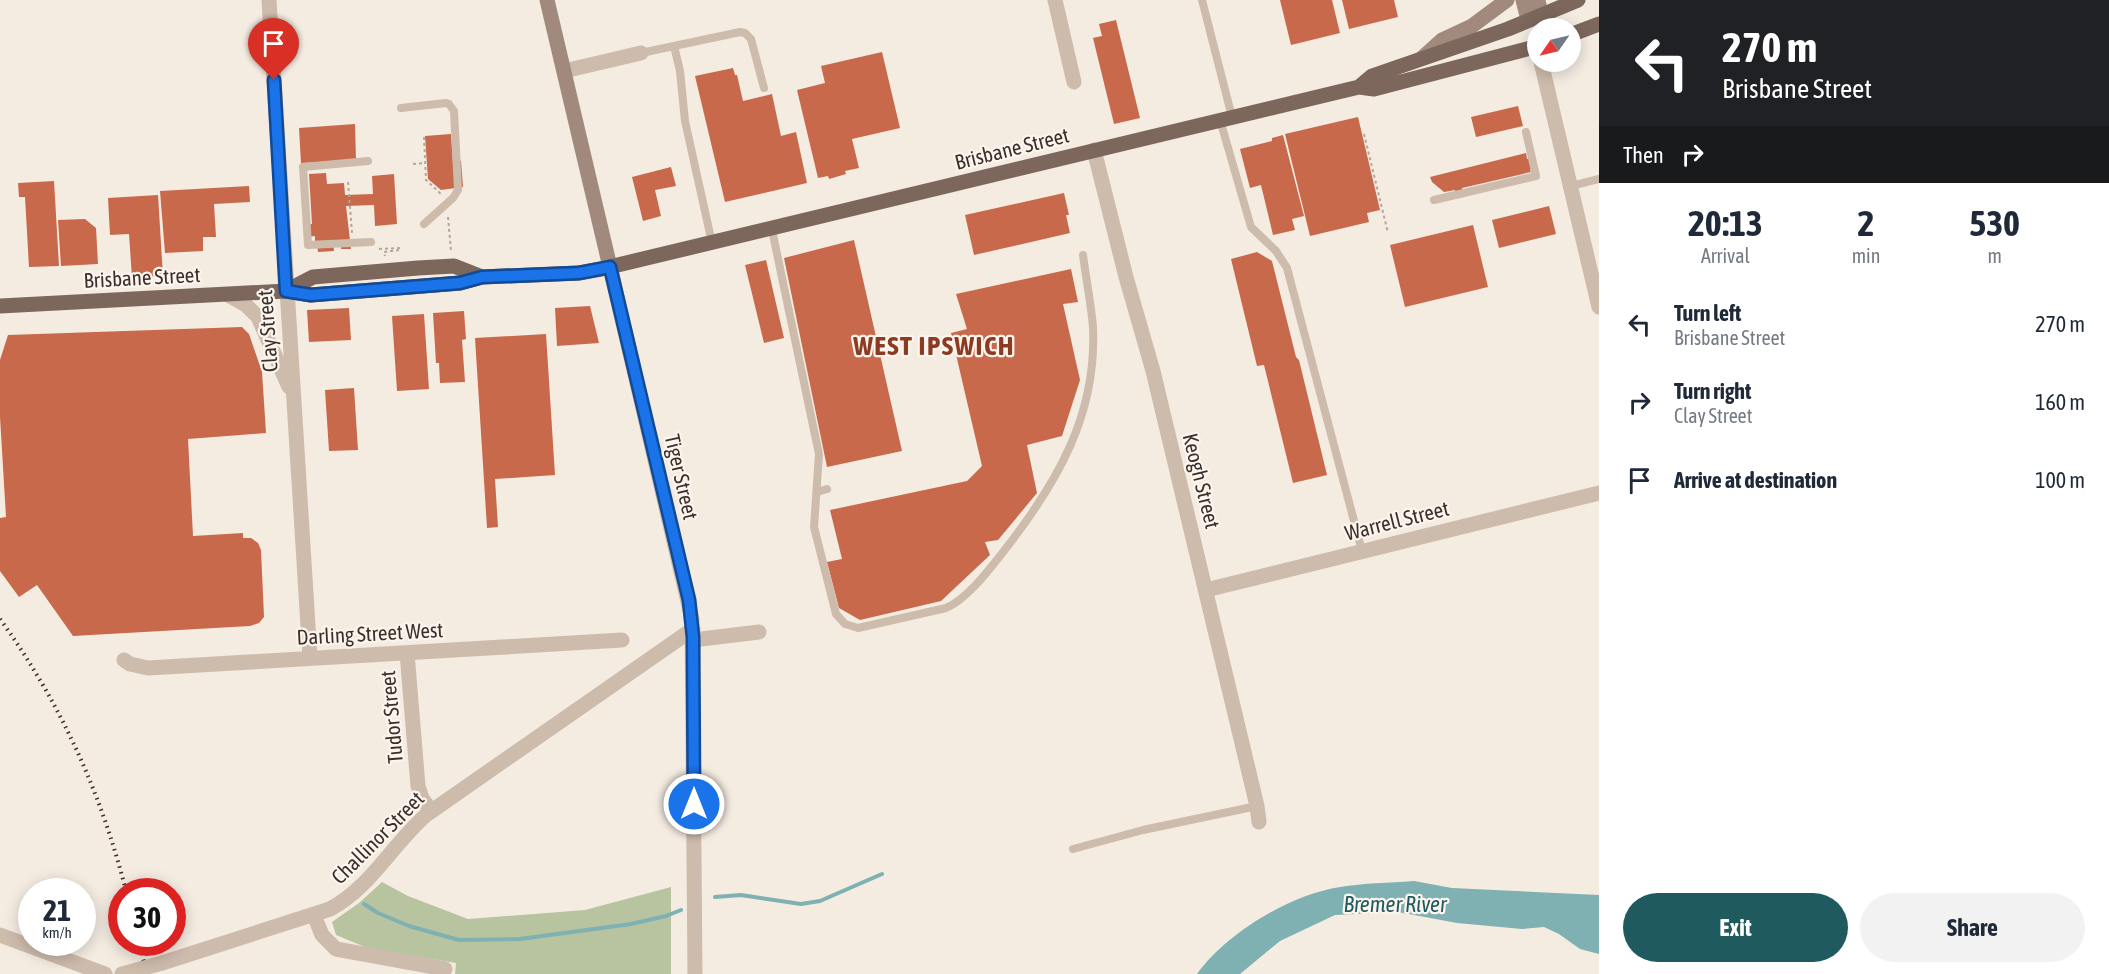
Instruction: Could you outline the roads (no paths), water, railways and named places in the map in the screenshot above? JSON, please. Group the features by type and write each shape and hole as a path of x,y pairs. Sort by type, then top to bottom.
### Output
{"main road":[{"name":"Brisbane Street","path":"0,306 286,291 311,295 460,283 482,277 579,273 610,267 772,230 1359,87 1372,76 1578,0"},
{"path":"1581,31 1599,24"},
{"path":"1359,87 1374,89 1527,49"}],"street":[{"name":"Clay Street","path":"269,0 310,658"},
{"name":"Tiger Street","path":"547,0 689,600 693,635 695,974"},
{"path":"1055,0 1074,82"},
{"path":"1419,60 1442,40 1472,27 1507,0"},
{"path":"1523,0 1537,16"},
{"path":"564,72 640,53"},
{"path":"1543,72 1599,307"},
{"name":"Keogh Street","path":"1095,150 1126,277 1153,371 1259,822"},
{"path":"228,295 246,305 258,317 293,395"},
{"name":"Warrell Street","path":"1206,590 1599,493"},
{"path":"693,635 759,632"},
{"name":"Challinor Street","path":"120,974 170,966 330,909 353,895 412,828 431,811 693,635"},
{"name":"Darling Street West","path":"124,660 130,664 148,668 622,640"},
{"name":"Tudor Street","path":"407,653 418,786 422,798 431,811"},
{"path":"314,915 322,935 336,949 445,969"},
{"path":"0,935 99,973"}],"lane":[{"path":"1202,0 1251,227 1283,258 1287,268 1362,551"},
{"path":"640,53 740,32 745,33 751,39 764,88"},
{"path":"674,46 680,70 685,121 712,243"},
{"path":"401,108 446,103 452,107 458,190 453,198 424,225"},
{"path":"1434,200 1536,176 1526,132"},
{"path":"368,161 303,167 308,245 371,242"},
{"path":"1571,186 1599,179"},
{"path":"772,230 819,454 814,527 833,608 845,624 858,628 946,608 957,602 987,573 1034,513 1074,441 1090,384 1093,328 1083,255"},
{"path":"817,492 827,489"},
{"path":"1073,849 1257,806"}],"water":[{"name":"Bremer River","path":"1414,881 1452,888 1599,895 1599,954 1580,949 1559,934 1544,927 1522,929 1457,923 1398,912 1335,915 1280,941 1240,974 1197,974 1225,944 1242,931 1280,907 1300,898 1340,887"}],"waterway":[{"path":"715,897 741,895 801,904 820,901 882,874"},
{"path":"364,904 378,913 409,926 459,940 520,939 631,924 681,910"}],"railway":[{"path":"0,619 22,650 60,715 91,783 122,878"},
{"path":"142,956 147,974"}],"district":[{"name":"WEST IPSWICH","path":"934,346"}]}
